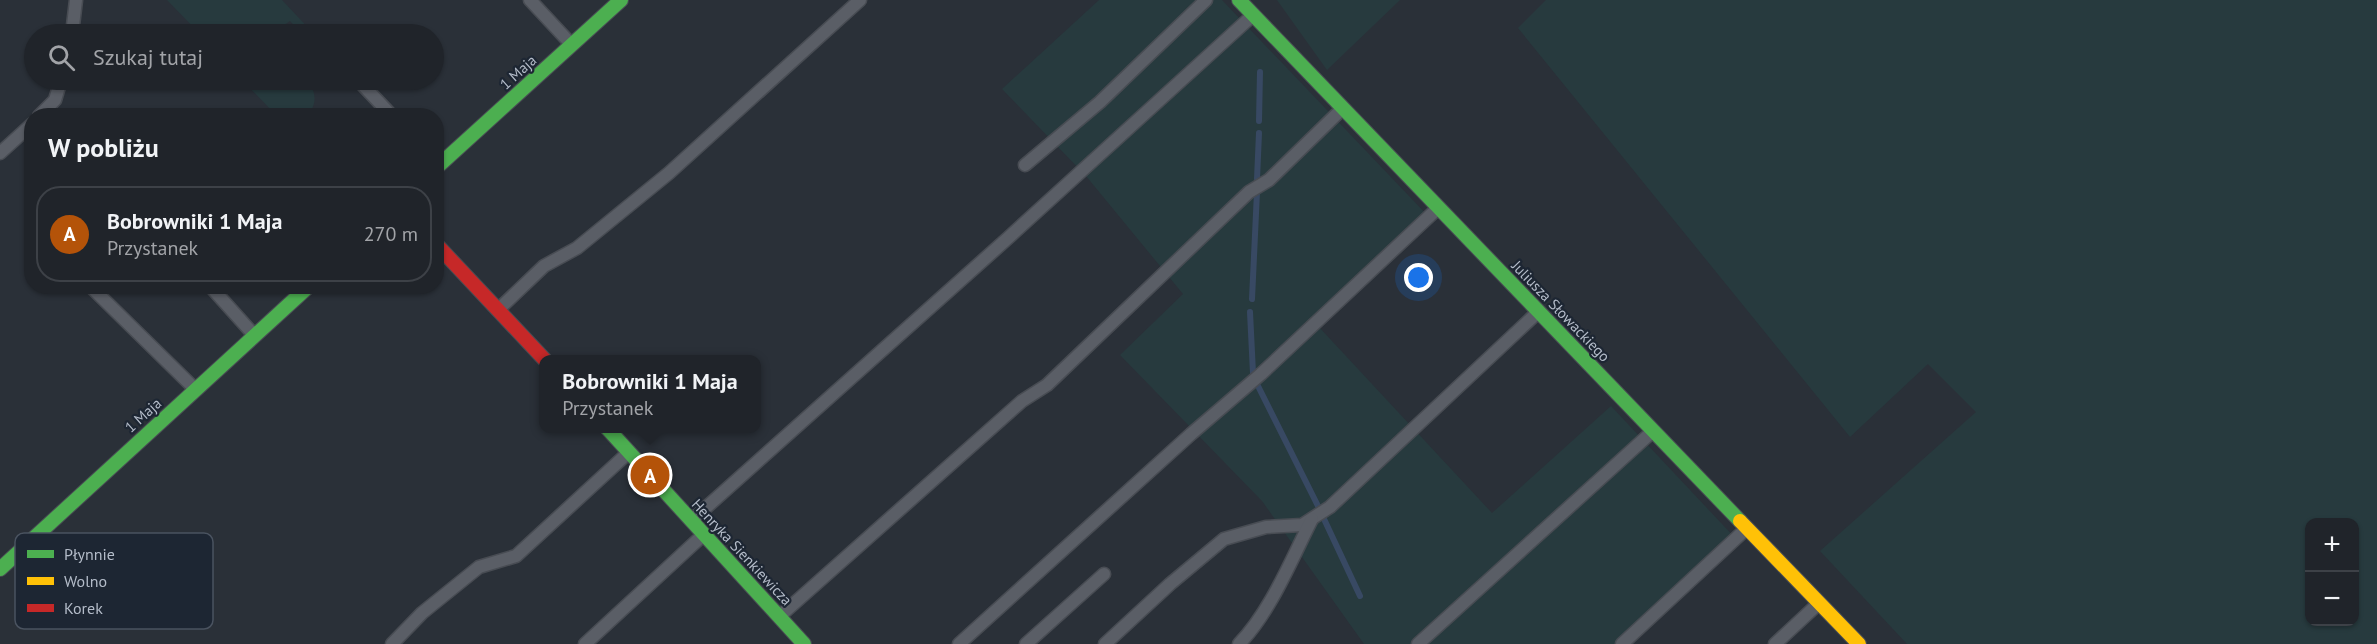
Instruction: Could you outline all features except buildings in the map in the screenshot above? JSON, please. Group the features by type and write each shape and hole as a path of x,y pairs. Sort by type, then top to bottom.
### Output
{"street":[{"name":"1 Maja","path":"444,159 621,0"},
{"name":"Juliusza Słowackiego","path":"1239,0 1859,644"},
{"path":"444,252 540,355"},
{"name":"1 Maja","path":"39,533 300,294"},
{"name":"Henryka Sienkiewicza","path":"612,433 800,643"},
{"name":"1 Maja","path":"0,569 15,555"}],"lane":[{"path":"73,24 76,0"},
{"path":"530,0 572,45"},
{"path":"499,309 544,266 577,248 669,173 860,0"},
{"path":"1025,165 1100,102 1206,0"},
{"path":"691,521 1033,216 1253,15"},
{"path":"47,108 55,100 58,90"},
{"path":"367,90 384,108"},
{"path":"779,617 1022,401 1047,385 1249,192 1269,180 1342,108"},
{"path":"0,153 24,131"},
{"path":"959,644 1183,441 1261,374 1438,207"},
{"path":"98,294 196,390"},
{"path":"217,294 255,336"},
{"path":"1105,644 1170,584 1224,539 1266,526 1302,525 1330,507 1539,312"},
{"path":"1418,644 1653,431"},
{"path":"392,644 422,613 479,567 516,556 629,452"},
{"path":"1239,644 1251,631 1286,571 1312,518"},
{"path":"1622,644 1747,528"},
{"path":"585,644 703,536"},
{"path":"1026,644 1104,574"},
{"path":"1775,644 1820,603"}],"green space":[{"path":"167,0 282,0 305,24 293,24 290,21 286,24 190,24"},
{"path":"1099,0 1222,0 1430,218 1318,326 1492,513 1611,406 1738,541 1627,644 1364,644 1262,501 1120,355 1183,294 1086,176 1002,89"},
{"path":"1277,0 1400,0 1327,70"},
{"path":"1546,0 2377,0 2377,644 1907,644 1820,551 1976,412 1928,364 1850,437 1518,28"},
{"path":"252,90 313,90 314,102 312,108 269,108"}],"waterway":[{"path":"1259,121 1260,72"},
{"path":"1257,179 1259,133"},
{"path":"1252,299 1257,192"},
{"path":"1250,312 1253,373"},
{"path":"1257,384 1318,506"},
{"path":"1324,519 1360,596"}],"traffic: fast":[{"path":"444,161 621,0"},
{"path":"1239,0 1740,521"},
{"path":"39,533 300,294"},
{"path":"612,433 804,644"},
{"path":"0,569 15,555"}],"traffic: slow":[{"path":"1740,521 1859,644"}],"traffic: jam":[{"path":"444,253 540,355"}],"place":[{"name":"Bobrowniki 1 Maja","path":"650,475"}]}
